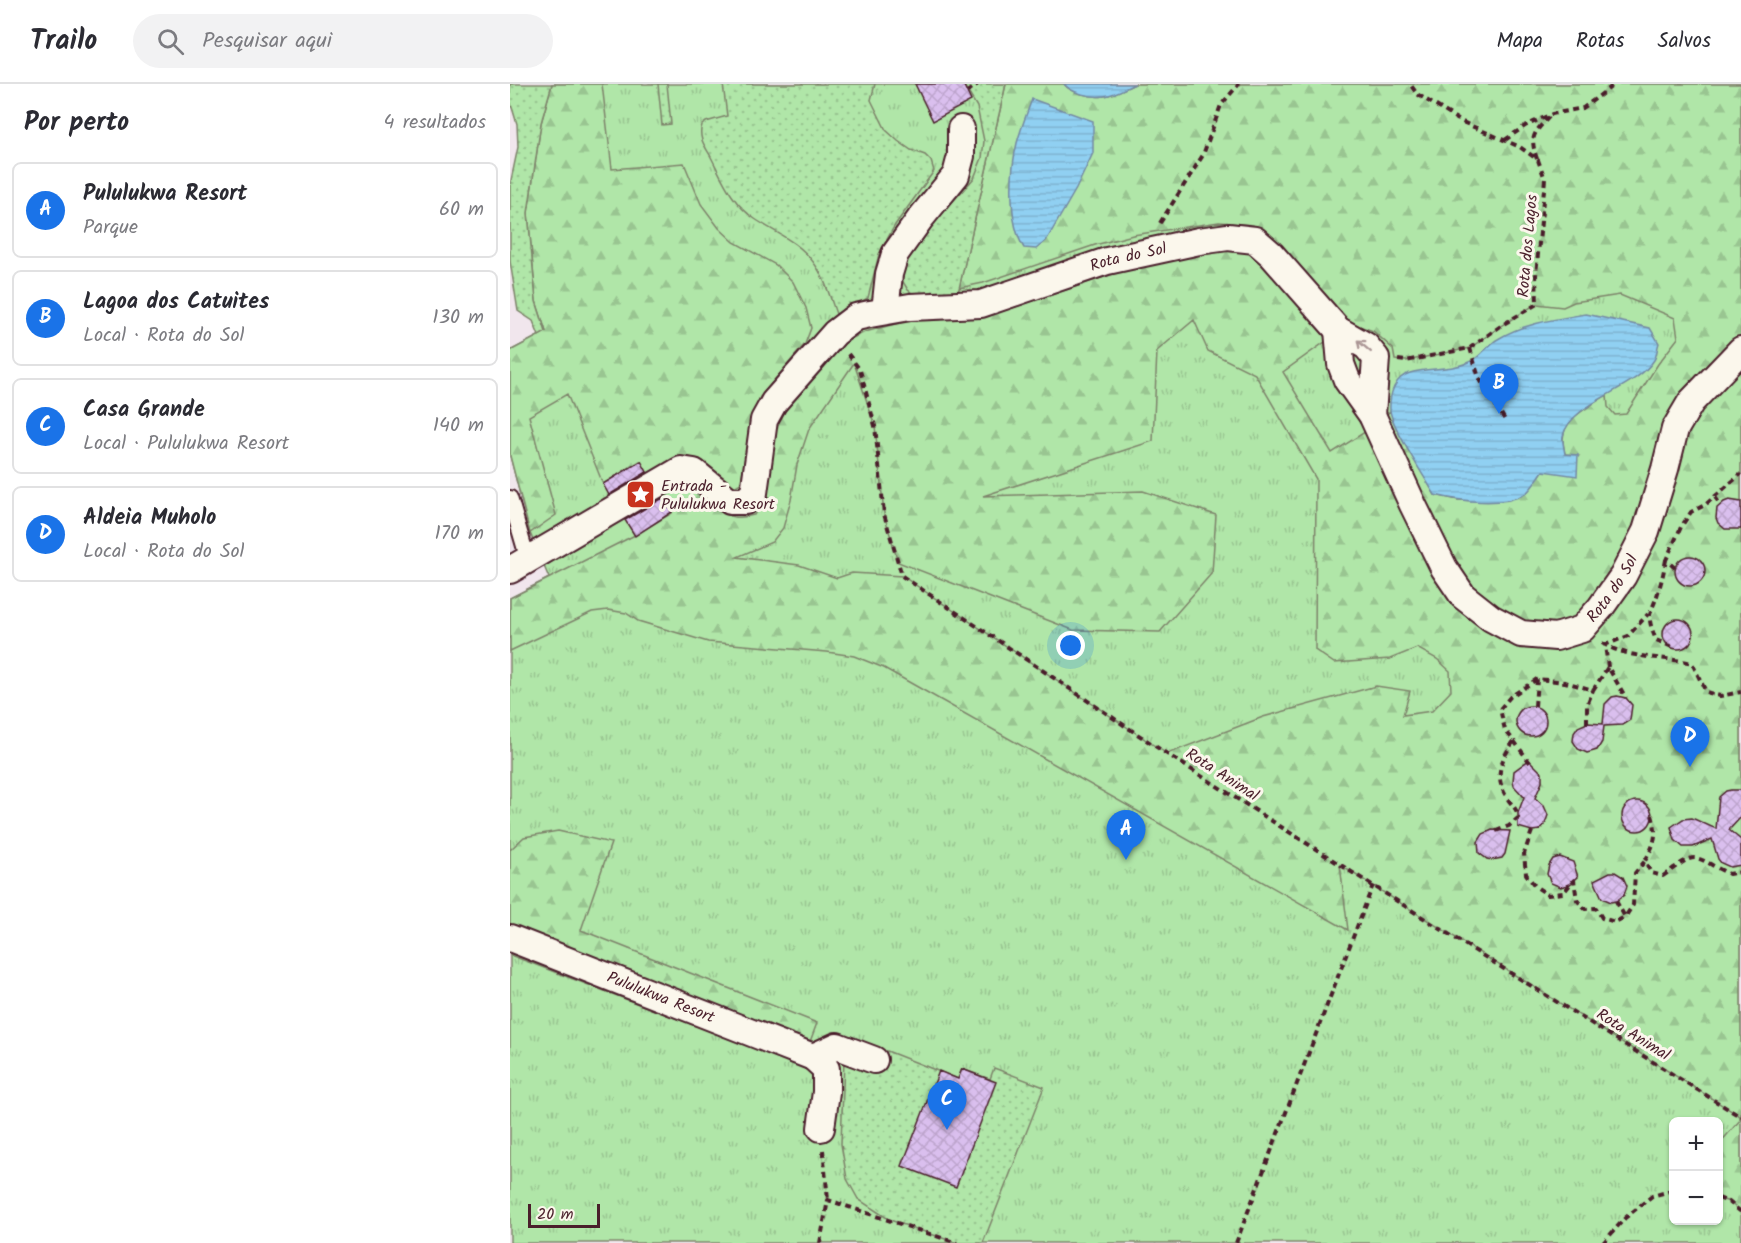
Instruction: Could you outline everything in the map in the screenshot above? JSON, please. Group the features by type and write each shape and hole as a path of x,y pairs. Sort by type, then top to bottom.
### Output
{"street":[{"path":"885,311 889,274 895,254 956,175 961,156 962,129"},
{"name":"Rota do Sol","path":"519,565 681,470 694,472 730,501 746,501 754,493 764,420 774,402 843,326 856,318 910,307 981,304 1107,261 1228,237 1255,240 1271,254 1338,330 1366,346 1376,358 1372,415"},
{"name":"Rota do Sol","path":"1338,330 1341,364 1347,380 1372,415 1439,557 1462,596 1491,618 1521,634 1556,637 1582,629 1623,576 1646,531 1675,429 1691,402 1741,350"},
{"name":"Pululukwa Resort","path":"510,938 813,1057"},
{"path":"821,1128 826,1092 826,1069 813,1057 837,1046 874,1060"}],"lane":[{"path":"510,498 519,565"}],"path":[{"path":"967,92 978,84"},
{"path":"1142,253 1203,155 1221,105 1239,84"},
{"path":"1410,84 1417,94 1460,121 1520,147 1538,160"},
{"path":"1505,140 1525,126 1552,114 1583,108 1615,84"},
{"name":"Rota dos Lagos","path":"1376,358 1406,361 1470,348 1536,304 1536,274 1545,179 1532,145 1534,133 1552,114"},
{"path":"1470,348 1479,378 1505,420"},
{"name":"Rota Animal","path":"848,354 860,370 875,426 884,514 902,576 1167,754 1741,1117"},
{"path":"1605,645 1628,636 1648,614 1659,591 1666,560 1681,527 1692,512 1705,505 1741,474"},
{"path":"1715,497 1720,504"},
{"path":"1666,560 1675,568"},
{"path":"1648,614 1656,640 1672,647"},
{"path":"1582,629 1605,645 1635,656 1692,663 1706,692 1720,696 1741,692"},
{"path":"1605,645 1608,667 1626,698"},
{"path":"1587,723 1587,705 1593,690 1608,667"},
{"path":"1531,764 1505,730 1500,709 1510,698 1537,680 1565,682 1593,690"},
{"path":"1535,706 1537,680"},
{"path":"1496,831 1509,826 1518,818 1518,813 1505,795 1498,773 1503,757 1514,741"},
{"path":"1532,831 1524,854 1526,874 1535,886 1548,895 1563,893 1574,880 1577,900 1585,909 1596,908 1602,918 1615,922 1625,917 1633,904 1635,873 1654,846 1656,830 1652,815"},
{"path":"1645,861 1651,873 1663,876 1689,858 1699,858 1729,874 1741,872"},
{"path":"1236,1243 1372,885"},
{"path":"1616,901 1625,917"},
{"path":"820,1243 828,1200 821,1128"},
{"path":"1603,1243 1625,1218 1652,1196 1669,1191"},
{"path":"828,1200 957,1243"},
{"path":"1723,1200 1741,1212"}],"green space":[{"path":"510,84 552,84 541,123 528,213 536,301 546,332 539,336 533,321 518,311 510,261 510,185 518,147 517,124 510,101"},
{"path":"552,84 1741,84 1741,1243 510,1243 510,598 549,578 530,533 510,456 510,351 546,332"},
{"path":"552,84 602,84 612,169 684,163 701,204 719,228 734,242 776,265 793,282 806,308 811,328 805,344 760,397 750,422 741,483 734,487 726,485 700,461 687,456 671,461 648,474 640,461 603,484 567,394 529,416 556,515 530,533 510,456 510,351 546,332 536,301 528,213 541,123"},
{"path":"658,84 667,84 671,124 662,125"},
{"path":"723,84 875,84 871,100 886,130 911,150 925,155 931,161 934,171 895,225 879,254 868,298 836,314 821,275 808,256 747,213 734,198 701,137 702,125 727,116"},
{"path":"963,84 1006,84 958,293 919,298 908,290 900,277 904,260 914,244 974,178 982,158 984,141 977,107"},
{"path":"1006,84 1064,84 1077,92 1099,96 1112,94 1135,84 1741,84 1741,1117 1340,865 1348,930 884,668 854,656 708,642 638,621 626,613 608,610 592,612 510,651 510,598 635,535 672,513 661,495 680,483 728,515 739,517 754,515 763,499 772,467 774,437 779,418 823,368 840,344 865,332 906,321 943,315 987,314 1009,309 1140,265 1226,248 1248,250 1266,265 1329,339 1283,372 1332,453 1376,425 1390,411 1400,434 1435,495 1458,500 1508,500 1526,493 1543,471 1578,456 1565,454 1563,445 1564,431 1573,418 1607,395 1608,407 1615,415 1626,414 1658,364 1678,338 1675,318 1620,295 1574,302 1563,307 1536,304 1470,348 1406,361 1395,360 1393,349 1373,331 1348,322 1274,241 1253,225 1219,222 1133,235 1095,245 983,283 959,288","holes":["1194,320 1208,351 1255,374 1316,479 1315,650 1334,663 1390,659 1417,648 1437,659 1450,671 1451,691 1432,711 1403,715 1410,691 1376,686 1263,717 1167,754 902,576 852,573 837,578 799,565 737,557 772,542 783,528 797,465 809,429 854,363 875,426 884,514 898,562 1073,630 1160,632 1212,573 1216,515 1143,491 983,496 1153,441 1157,351"]},
{"path":"558,831 611,843 581,930 817,1023 801,1066 510,955 510,850 524,837"},
{"path":"887,1051 958,1079 962,1069 990,1079 994,1068 1044,1087 983,1243 957,1243 890,1220 858,1199 847,1179 841,1144 844,1060 879,1073"},
{"path":"1741,1119 1741,1212 1723,1200 1723,1139"}],"water":[{"path":"1064,84 1135,84 1112,94 1099,96 1077,92"},
{"path":"1032,99 1093,121 1093,153 1076,189 1046,241 1036,249 1024,248 1015,225 1012,197 1017,143"},
{"path":"1586,314 1650,328 1659,343 1655,358 1645,370 1633,380 1590,405 1568,424 1563,436 1563,445 1565,454 1578,455 1577,476 1543,471 1525,494 1493,502 1468,501 1435,495 1392,418 1391,398 1400,378 1410,373 1466,363 1476,358 1495,341 1518,329 1540,322"}],"building":[{"path":"915,84 963,84 971,101 933,121"},
{"path":"641,461 647,472 609,495 603,484"},
{"path":"663,498 672,512 635,536 625,520"},
{"path":"1729,500 1741,502 1741,529 1725,529 1718,523 1717,508"},
{"path":"1690,556 1696,557 1704,565 1704,577 1696,585 1690,586 1684,585 1676,577 1675,571 1676,565 1684,557"},
{"path":"1678,619 1689,623 1693,634 1689,645 1678,649 1667,645 1663,634 1667,623"},
{"path":"1612,697 1626,698 1632,705 1630,720 1622,725 1604,726 1602,742 1597,750 1587,753 1578,749 1573,741 1578,727 1587,723 1603,724 1605,704"},
{"path":"1531,706 1542,710 1546,721 1542,732 1531,736 1520,732 1516,721 1520,710"},
{"path":"1529,760 1542,773 1542,782 1535,798 1544,806 1548,815 1540,830 1532,831 1518,827 1518,813 1524,797 1514,786 1513,781 1514,771"},
{"path":"1731,790 1741,790 1741,817 1729,830 1741,840 1741,865 1730,867 1718,859 1712,839 1693,847 1683,847 1675,840 1671,827 1683,819 1692,818 1716,829 1719,797"},
{"path":"1637,801 1648,805 1652,816 1648,827 1637,831 1626,827 1622,816 1626,805"},
{"path":"1492,830 1510,831 1505,854 1502,858 1492,860 1479,853 1478,842 1483,834"},
{"path":"1560,857 1573,862 1578,877 1570,884 1561,887 1551,883 1547,874 1553,859"},
{"path":"1610,872 1623,877 1627,886 1624,895 1611,902 1602,898 1594,880"},
{"path":"962,1069 996,1082 956,1187 902,1166 939,1071 958,1079"}],"place":[{"name":"Lagoa dos Catuites","path":"1499,414"},
{"name":"Entrada - Pululukwa Resort","path":"640,495"},
{"name":"Aldeia Muholo","path":"1690,767"},
{"name":"Pululukwa Resort","path":"1126,860"},
{"name":"Casa Grande","path":"947,1130"}]}
